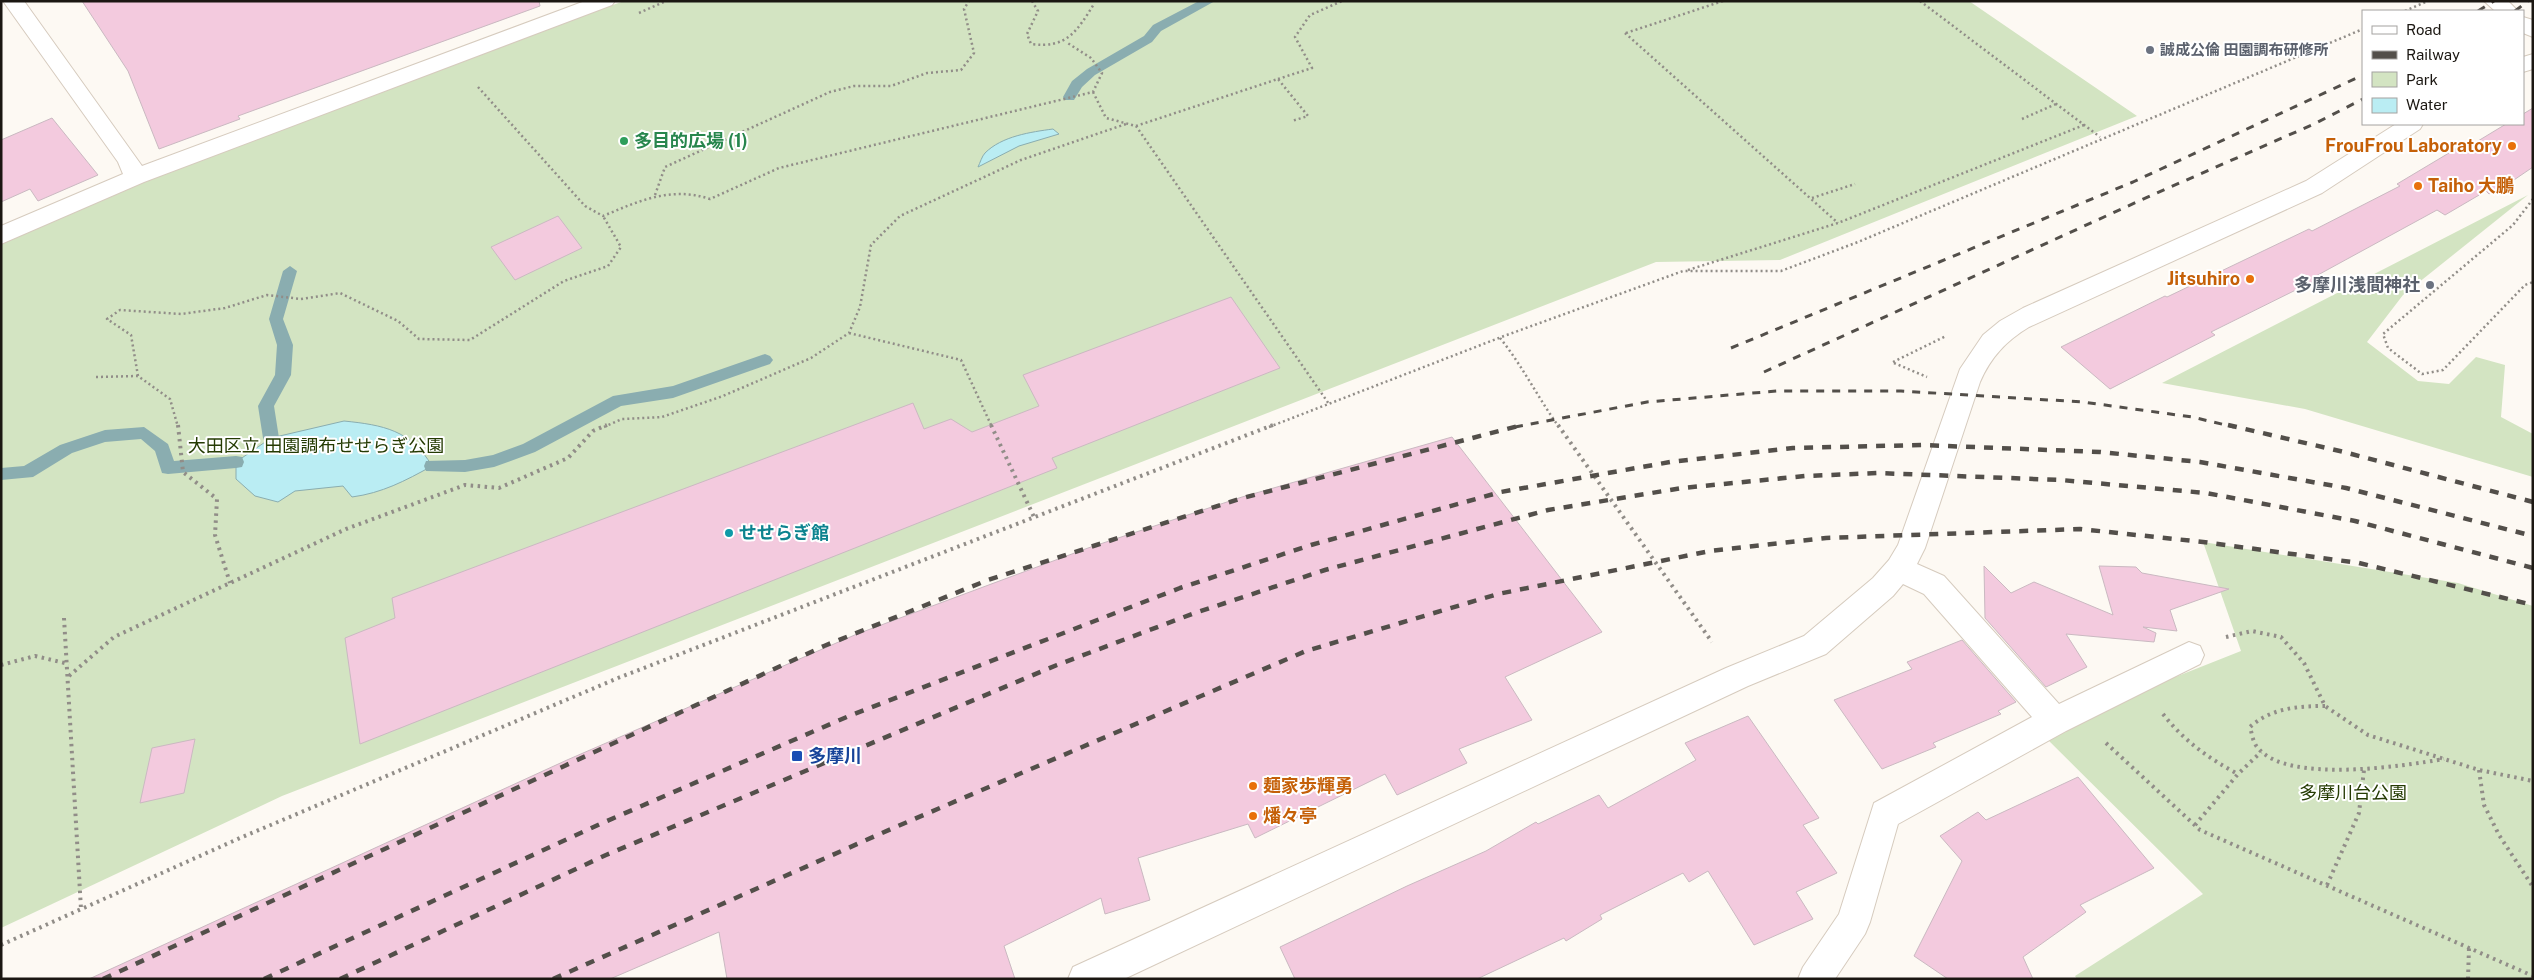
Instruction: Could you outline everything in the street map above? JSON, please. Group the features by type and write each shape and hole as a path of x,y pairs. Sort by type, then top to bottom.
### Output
{"street":[{"path":"13,1 128,160 136,177"},
{"path":"2494,1 2507,10"},
{"path":"1,236 136,177 593,3"},
{"path":"1106,974 1728,682 1815,645 1883,587 1899,569 1911,548 1967,382 1975,362 1989,342 2009,326 2032,314 2314,187 2410,125"},
{"path":"1899,569 1934,585 2064,717"},
{"path":"1815,979 1854,922 1885,814 2064,717 2180,659"}],"path":[{"path":"655,196 665,167 830,92 854,86 890,86 927,73 961,70 974,53 964,9 969,1"},
{"path":"1032,1 1038,11 1026,34 1031,44 1045,47 1066,42 1082,24 1094,4"},
{"path":"1093,92 1106,118 1136,126 1312,68 1295,38 1310,16 1342,1"},
{"path":"1723,1 1625,33 1838,223"},
{"path":"1920,1 2101,138"},
{"path":"2407,10 2428,1"},
{"path":"1683,272 1782,271 1858,242 2101,138 2151,120 2362,29"},
{"path":"1066,42 1091,58 1102,73 1093,92"},
{"path":"1278,79 1308,116 1292,121"},
{"path":"138,376 131,335 107,319 120,310 181,314 225,308 267,295 301,300 340,293 398,322 419,339 470,340 564,281 608,266 621,247 603,216 585,206 473,81"},
{"path":"603,216 665,193 694,192 710,199 779,168 1093,92"},
{"path":"2022,119 2056,104"},
{"path":"69,676 114,637 346,529 465,485 499,488 568,458 593,430 622,419 662,417 723,396 811,358 849,333 860,307 871,246 900,216 1021,160 1126,124"},
{"path":"1,944 247,834 618,678 1500,338 1683,272 1838,223 2084,125"},
{"path":"1136,126 1329,404"},
{"path":"1811,198 1854,184"},
{"path":"2533,199 2513,225 2382,334 2388,348 2422,374 2443,370 2525,285 2533,282"},
{"path":"1934,379 1893,362 1953,332"},
{"path":"849,333 961,360 1034,517"},
{"path":"1500,338 1514,355 1535,393 1698,622"},
{"path":"96,377 138,376 170,399 179,430 183,472 218,500 215,535 230,583"},
{"path":"64,618 69,664 81,909"},
{"path":"2238,774 2208,758 2189,745 2174,730 2156,704 2153,686 2180,659 2229,636 2252,631 2281,638 2304,663 2311,681 2325,706 2368,735 2479,770 2533,782"},
{"path":"1,665 22,656 43,654 69,664"},
{"path":"2325,706 2303,706 2258,718 2250,727 2253,741 2261,752 2282,761 2310,767 2364,770 2445,759"},
{"path":"2064,717 2195,825 2533,976"},
{"path":"2195,825 2238,774 2261,752"},
{"path":"2327,885 2359,813 2364,770"},
{"path":"2479,770 2484,805 2499,835 2533,887"},
{"path":"2468,979 2469,948"}],"green space":[{"name":"大田区立 田園調布せせらぎ公園","path":"624,1 1969,1 2137,116 1780,260 1656,262 282,796 1,928 1,236 136,177"},
{"path":"2528,195 2403,295 2367,342 2418,381 2449,384 2476,357 2505,365 2501,417 2533,434 2533,477 2305,409 2162,383"},
{"name":"多摩川台公園","path":"2203,542 2458,583 2533,606 2533,979 2077,979 2075,976 2203,894 2039,731 2241,651"}],"water":[{"path":"1053,129 1059,134 1019,146 978,167 985,153 1000,142 1017,136"},
{"path":"344,421 383,428 405,437 415,444 432,466 393,486 373,493 352,497 343,486 295,491 278,502 255,496 236,479 236,462 271,438"}],"building":[{"path":"82,1 539,1 540,6 238,116 240,119 159,149 128,71"},
{"path":"2533,108 2533,167 2508,184 2505,183 2489,194 2486,191 2445,215 2437,210 2316,276 2320,278 2211,332 2215,335 2110,389 2061,347 2309,229 2312,231 2400,186 2397,184 2469,141 2473,144 2504,125 2524,125 2524,113"},
{"path":"52,118 98,175 38,201 30,189 1,202 1,140"},
{"path":"558,216 582,248 515,280 491,247"},
{"name":"せせらぎ館","path":"1231,297 1280,368 1052,458 1057,468 360,744 345,638 395,618 392,598 913,403 924,429 951,419 972,432 1039,406 1023,375"},
{"path":"1452,437 1602,632 1505,677 1532,720 1459,749 1467,763 1397,795 1385,774 1255,838 1248,824 1138,858 1150,900 1105,914 1101,898 1004,946 1015,979 727,979 719,932 610,979 89,979 567,760 857,634 1088,548 1242,497"},
{"path":"1984,566 2011,593 2034,582 2113,615 2099,566 2136,567 2142,573 2229,589 2170,610 2177,631 2143,627 2156,633 2154,642 2066,634 2087,667 2046,687 1985,618"},
{"path":"1962,640 2016,702 1998,711 2001,714 1933,743 1936,747 1882,769 1834,700 1912,669 1907,662"},
{"path":"1748,716 1819,818 1803,825 1837,873 1796,892 1813,919 1754,945 1708,871 1689,882 1683,873 1600,915 1602,919 1566,941 1564,938 1477,979 1295,979 1280,947 1407,886 1486,851 1536,822 1538,824 1599,795 1608,808 1696,760 1685,743"},
{"path":"195,739 184,793 140,803 152,748"},
{"path":"2078,777 2154,868 2080,905 2086,912 2023,957 2033,979 1948,979 1914,956 1962,861 1940,836 1978,812 1986,820"}],"waterway":[{"path":"1069,97 1077,84 1091,72 1148,39 1157,28 1209,1"},
{"path":"271,438 266,406 283,375 285,345 276,319 290,271"},
{"path":"432,466 465,466 494,461 529,448 618,400 673,392 715,379 765,360"},
{"path":"1,474 27,472 66,449 105,436 144,433 162,448 168,468 236,462"}],"railway":[{"path":"2480,10 2494,1"},
{"path":"2516,10 2528,1"},
{"path":"1731,348 2133,182 2362,75"},
{"path":"1764,372 2150,196 2314,124 2362,100"},
{"path":"1515,427 1647,402 1777,391 1901,391 2083,402 2192,417 2234,427"},
{"path":"103,979 824,646 988,580 1239,499 1522,425"},
{"path":"2228,425 2344,452 2533,502"},
{"path":"264,979 600,824 849,716 1180,588 1311,545 1501,492 1670,462 1793,448 1922,445 2100,452 2200,462 2346,488 2533,536"},
{"path":"340,979 606,855 1057,665 1192,614 1325,570 1548,510 1682,488 1805,476 1877,473 2061,480 2206,493 2355,521 2533,568"},
{"path":"553,979 891,829 1306,651 1498,594 1710,551 1826,538 2080,529 2203,542 2359,563 2533,605"}],"place":[{"name":"誠成公倫 田園調布研修所","path":"2150,50"},
{"name":"多目的広場 (1)","path":"624,141"},
{"name":"FrouFrou Laboratory","path":"2512,146"},
{"name":"Taiho 大鵬","path":"2418,186"},
{"name":"Jitsuhiro","path":"2250,279"},
{"name":"多摩川浅間神社","path":"2430,285"},
{"name":"せせらぎ館","path":"729,533"},
{"name":"多摩川","path":"797,756"},
{"name":"麺家歩輝勇","path":"1253,786"},
{"name":"燔々亭","path":"1253,816"}]}
